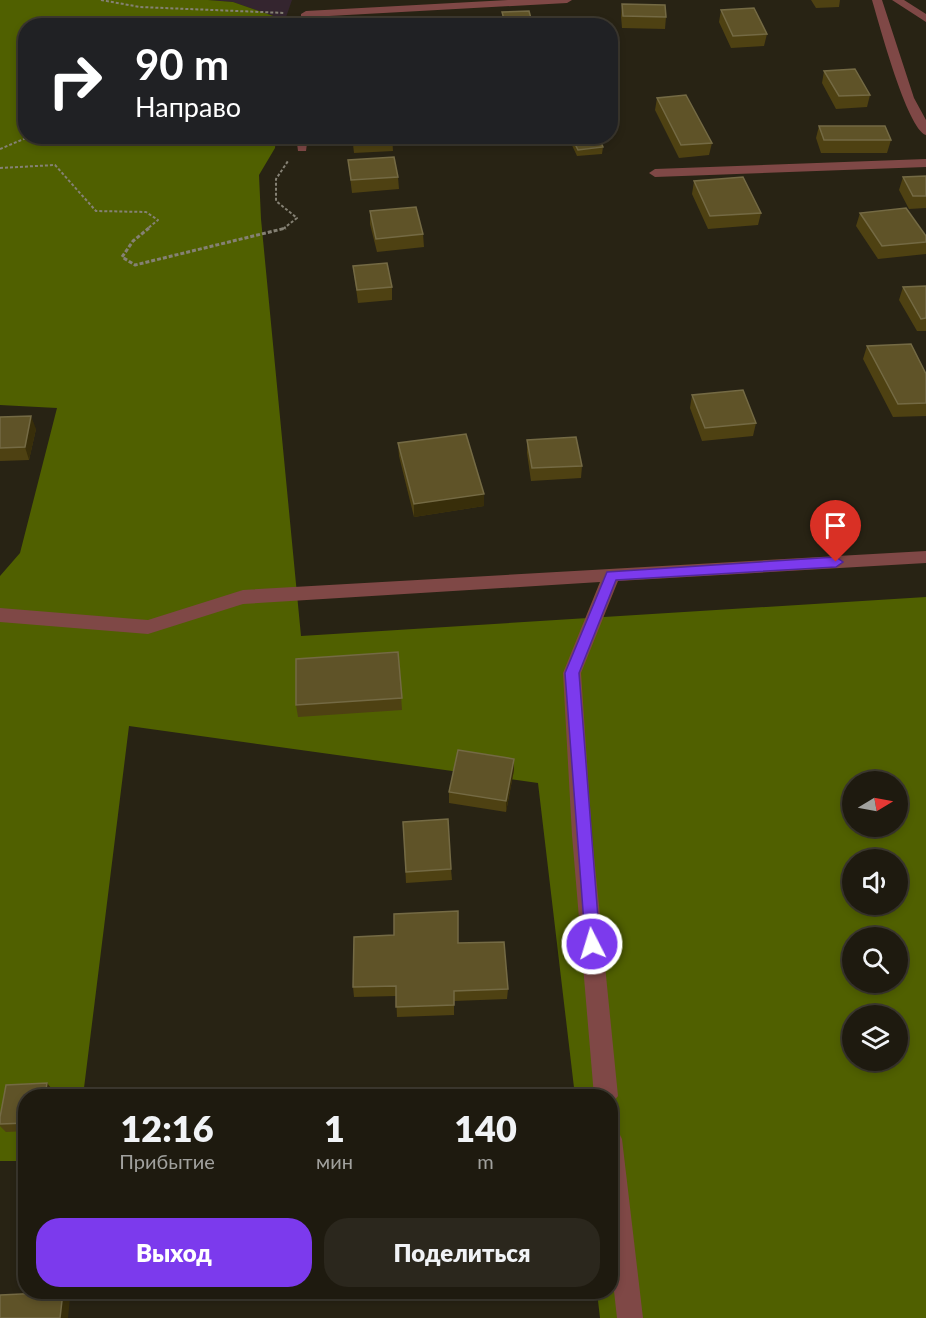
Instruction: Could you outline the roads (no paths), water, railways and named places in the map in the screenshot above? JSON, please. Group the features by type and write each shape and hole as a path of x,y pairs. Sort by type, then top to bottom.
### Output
{"street":[{"path":"332,18 567,0"},
{"path":"877,0 908,98 926,131"},
{"path":"897,0 926,19"},
{"path":"655,173 926,163"},
{"path":"0,615 148,627 243,597 926,557"},
{"path":"605,1086 582,835 572,673 612,575"},
{"path":"618,1211 630,1318"}]}
